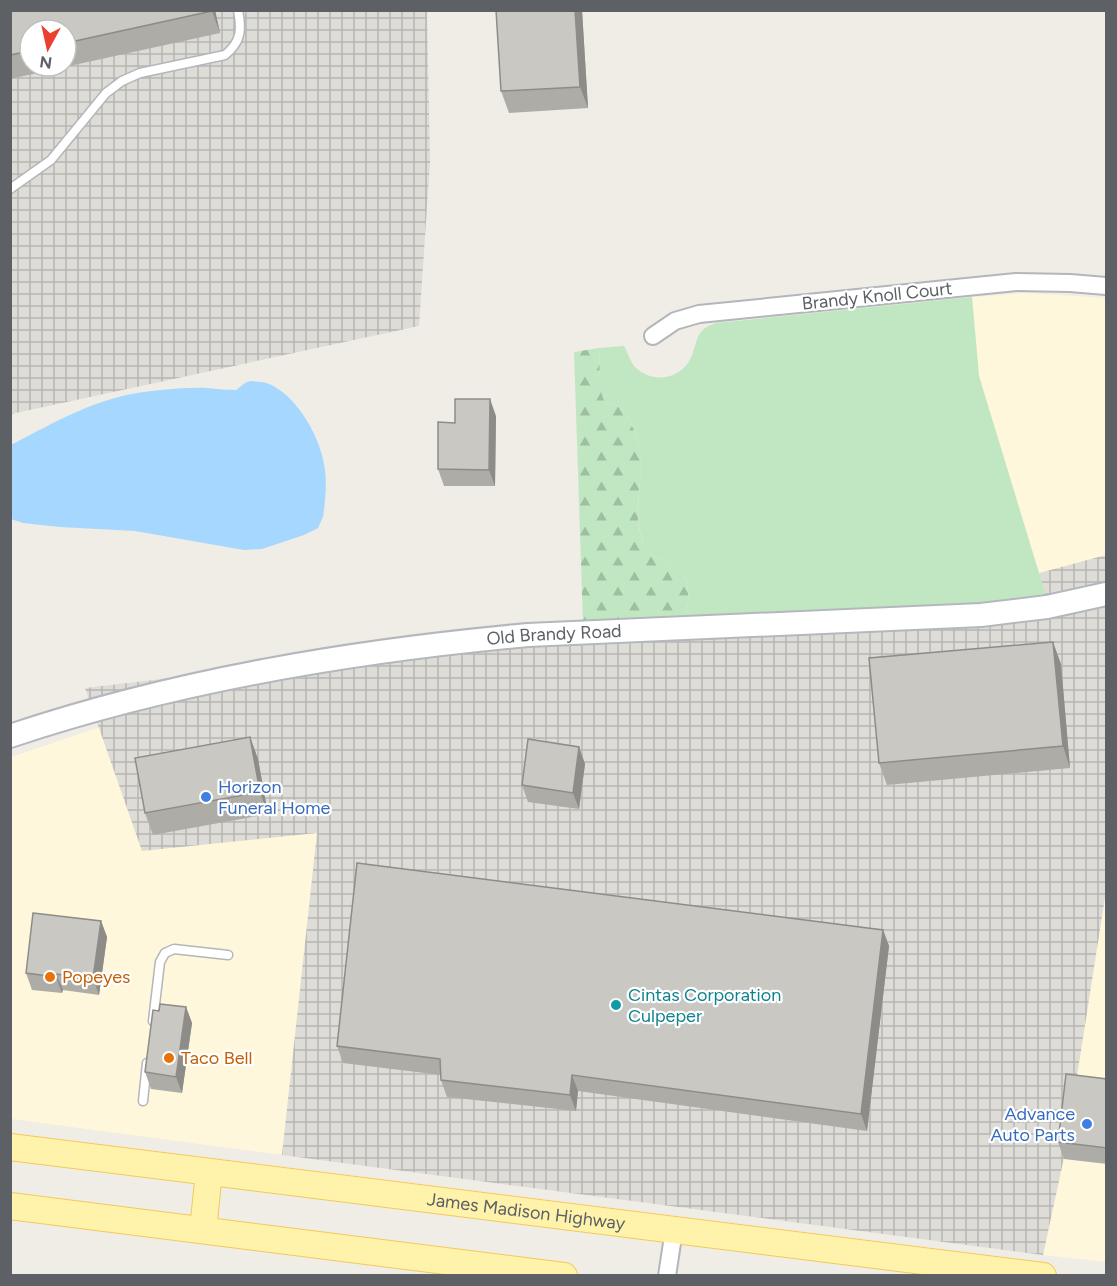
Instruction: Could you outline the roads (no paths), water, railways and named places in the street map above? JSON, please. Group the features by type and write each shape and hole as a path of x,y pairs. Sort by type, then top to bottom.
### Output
{"main road":[{"name":"James Madison Highway","path":"10,1147 1043,1275"},
{"path":"203,1230 209,1172"},
{"path":"10,1206 564,1275"}],"street":[{"name":"Brandy Knoll Court","path":"653,336 675,321 699,314 1016,282 1107,286"},
{"name":"Old Brandy Road","path":"10,736 98,708 179,687 261,671 454,641 528,634 981,615 1047,607 1107,594"},
{"path":"667,1275 674,1230"}],"lane":[{"path":"10,189 51,160 106,93 122,81 140,73 225,55 234,48 240,38 242,28 238,10"},
{"path":"152,1027 160,962 165,953 174,949 228,955"},
{"path":"143,1101 149,1049"}],"water":[{"path":"250,381 267,383 290,398 314,433 323,459 326,477 323,517 318,528 262,549 244,550 135,531 60,527 23,523 11,519 11,445 79,411 114,398 180,388 236,390"}],"place":[{"name":"Horizon Funeral Home","path":"206,797"},
{"name":"Popeyes","path":"50,977"},
{"name":"Cintas Corporation Culpeper","path":"616,1005"},
{"name":"Taco Bell","path":"169,1058"},
{"name":"Advance Auto Parts","path":"1087,1124"}]}
